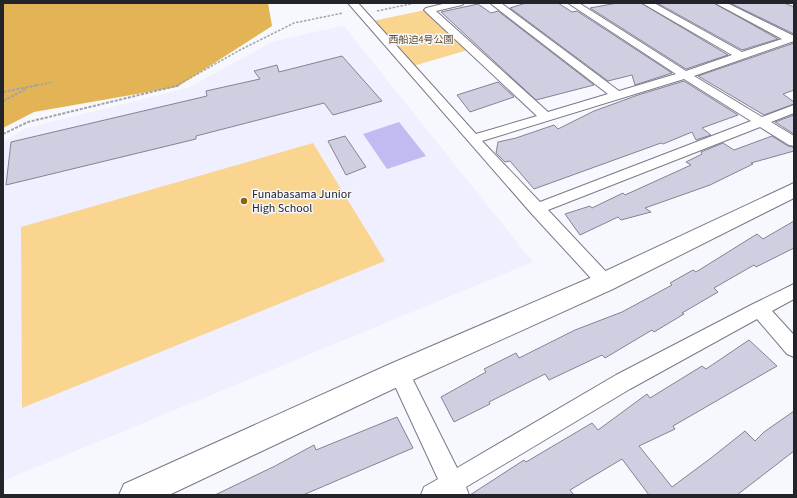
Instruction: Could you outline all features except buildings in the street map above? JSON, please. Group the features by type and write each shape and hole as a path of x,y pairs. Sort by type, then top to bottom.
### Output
{"street":[{"path":"459,3 428,10 546,117"},
{"path":"495,3 616,95"},
{"path":"573,3 685,75 794,142"},
{"path":"647,3 741,56"},
{"path":"720,3 792,39"},
{"path":"357,7 536,209 605,282"},
{"path":"473,139 685,75 792,39"},
{"path":"536,209 794,109"},
{"path":"135,495 399,373 605,282 794,190"},
{"path":"432,495 455,489 623,382 794,291"},
{"path":"759,309 794,348"},
{"path":"399,373 455,489"}],"path":[{"path":"3,134 28,122 180,85 240,50 294,23 357,7 415,3"},
{"path":"3,92 53,82"},
{"path":"3,101 29,87"}],"shaded area":[{"path":"3,3 268,3 272,26 177,87 34,112 3,128"},
{"name":"Funabasama Junior High School","path":"344,26 533,262 3,481 3,141 27,128 188,88 272,42"},
{"path":"399,122 426,156 387,169 363,134"}],"green space":[{"name":"西船迫4号公園","path":"425,10 468,50 413,66 373,21"},
{"path":"313,143 385,261 22,408 21,227"}],"place":[{"name":"Funabasama Junior High School","path":"244,201"}]}
